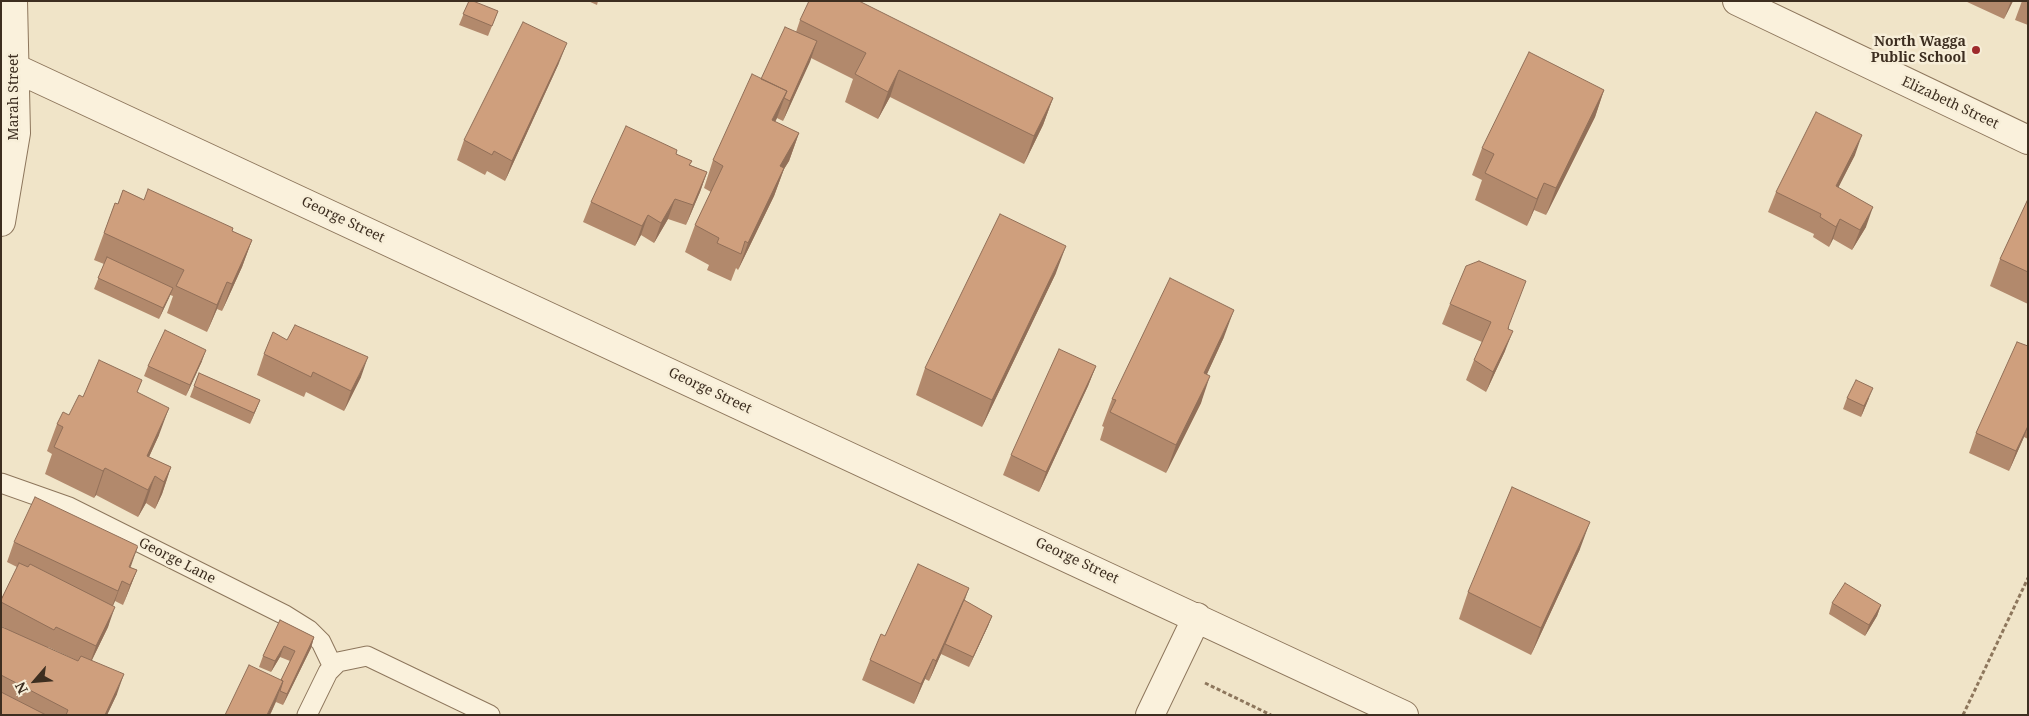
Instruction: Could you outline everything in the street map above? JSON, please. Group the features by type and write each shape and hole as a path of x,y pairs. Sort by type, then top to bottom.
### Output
{"street":[{"name":"Marah Street","path":"1,222 16,133 13,1"},
{"name":"Elizabeth Street","path":"1737,1 2028,140"},
{"name":"George Street","path":"15,68 1404,715"},
{"path":"1150,715 1197,617"}],"lane":[{"name":"George Lane","path":"1,483 69,507 285,616 310,630 321,642 333,667"},
{"path":"307,715 322,684 338,662 367,656 490,715"}],"path":[{"path":"1963,715 2028,578"},
{"path":"1174,666 1271,715"}],"building":[{"path":"469,1 498,11 492,26 463,14"},
{"path":"809,1 859,1 1053,98 1034,136 899,70 888,92 855,74 866,53 800,20"},
{"path":"523,22 567,43 512,161 494,151 492,155 464,140"},
{"path":"785,27 817,41 790,101 784,98 787,91 761,79"},
{"path":"1529,52 1604,90 1556,188 1544,183 1537,199 1485,173 1494,154 1482,148"},
{"path":"752,74 787,91 772,120 799,133 780,166 784,168 748,243 745,241 741,254 717,243 719,238 695,225 723,166 713,160"},
{"path":"1816,112 1862,135 1836,186 1873,207 1860,230 1840,219 1836,227 1820,217 1821,214 1776,192"},
{"path":"626,126 677,150 676,154 692,161 689,165 707,172 693,205 675,199 661,223 648,215 642,226 591,202"},
{"path":"148,189 233,228 232,231 252,240 232,284 227,282 217,305 176,286 184,270 104,233 115,203 118,204 123,190 144,200"},
{"path":"2028,199 2028,272 2000,259"},
{"path":"1000,214 1066,246 992,400 925,368"},
{"path":"107,257 173,288 163,308 98,278"},
{"path":"1479,261 1526,281 1509,325 1508,329 1513,331 1493,372 1474,360 1491,322 1450,304 1466,266"},
{"path":"1170,278 1234,310 1204,373 1210,376 1176,445 1110,412 1116,400 1112,399"},
{"path":"295,325 368,357 351,391 313,372 311,377 264,354 273,332 287,340"},
{"path":"165,330 206,350 190,385 148,366"},
{"path":"2017,342 2028,346 2028,426 2016,451 1976,433"},
{"path":"1059,349 1096,366 1046,472 1011,455"},
{"path":"99,360 142,380 137,392 169,408 147,456 171,467 164,482 155,476 148,490 105,468 103,471 54,447 63,427 57,424 63,412 69,415 79,395 83,397"},
{"path":"199,373 260,400 254,413 194,386"},
{"path":"1856,380 1873,388 1864,406 1847,398"},
{"path":"1512,487 1590,522 1541,628 1468,592"},
{"path":"35,497 138,546 129,567 137,570 130,585 122,581 118,591 14,542"},
{"path":"19,563 28,567 30,564 115,607 96,646 56,627 54,630 1,602"},
{"path":"918,564 969,588 936,661 933,659 921,684 870,660 881,634 885,636"},
{"path":"1845,583 1881,605 1869,625 1832,603"},
{"path":"964,600 992,616 973,657 945,644"},
{"path":"280,620 314,637 287,694 280,691 283,681 281,680 295,651 284,646 275,661 263,656"},
{"path":"2,627 78,661 81,656 124,674 105,715 66,715 68,710 1,675"},
{"path":"249,665 283,681 267,715 225,715"},
{"path":"1,692 46,715 1,715"}],"place":[{"name":"North Wagga Public School","path":"1976,50"}]}
